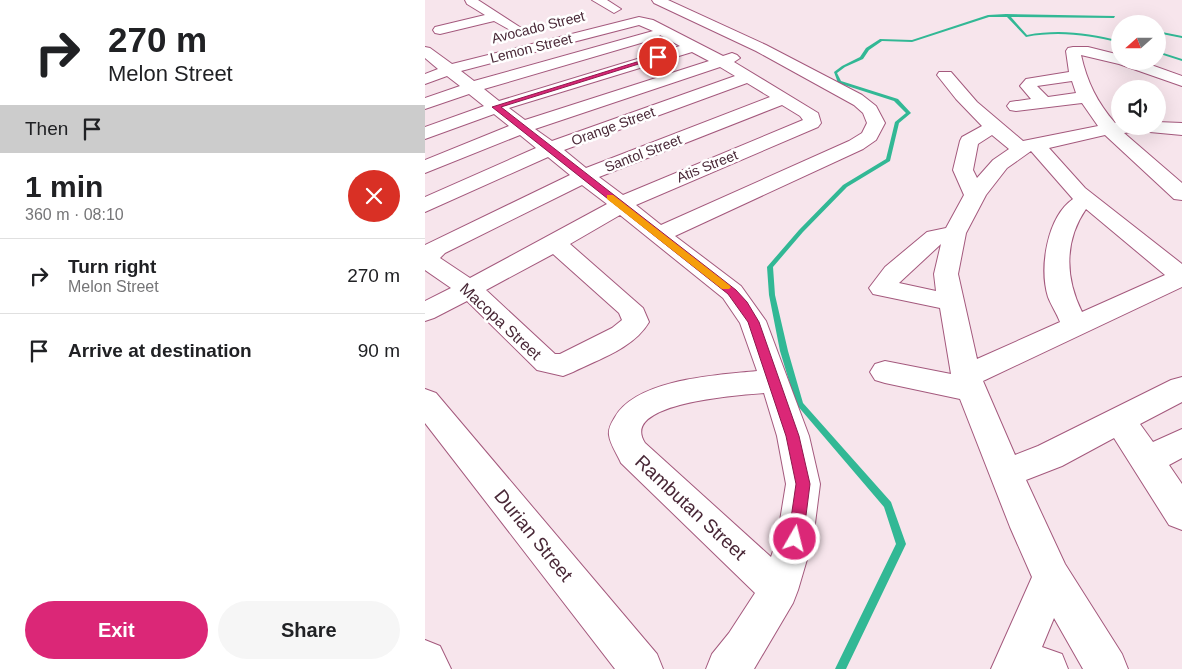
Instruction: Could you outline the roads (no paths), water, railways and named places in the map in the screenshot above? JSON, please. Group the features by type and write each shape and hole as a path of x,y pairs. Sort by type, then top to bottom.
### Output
{"street":[{"path":"650,1 761,48 865,104 873,113 875,123 869,136 856,145 657,235"},
{"path":"469,5 495,17"},
{"name":"Avocado Street","path":"597,7 619,8"},
{"path":"439,30 495,17"},
{"name":"Avocado Street","path":"495,17 523,30 500,36"},
{"name":"Atis Street","path":"425,312 555,244 653,188 812,123 812,117 806,112 749,77 694,46 639,21"},
{"name":"Lemon Street","path":"425,79 464,65 639,21"},
{"path":"425,104 496,79 665,32"},
{"path":"425,134 496,107 694,46"},
{"path":"425,167 522,127 761,48"},
{"path":"1111,57 1088,51 1073,51 1077,76 1087,97 1117,138 1182,194"},
{"path":"431,53 472,88 657,235 732,292 743,305 753,322 775,380 793,436 803,484 795,539 779,590 744,648 727,669"},
{"path":"1150,70 1182,81"},
{"path":"1044,103 1028,86 1032,82 1077,76"},
{"name":"Orange Street","path":"425,205 549,149 749,77"},
{"path":"885,372 969,383 1076,326 1182,277 1028,147 993,127 961,95 937,77"},
{"path":"1016,106 1087,97"},
{"name":"Santol Street","path":"427,257 437,248 583,176 784,98"},
{"path":"1107,669 1051,577 969,383 946,274 955,233 975,196 1000,164 1028,147 1110,128 1139,126 1182,129"},
{"path":"975,196 963,170 969,141 993,127"},
{"path":"1076,326 1061,296 1056,256 1065,223 1079,204 1089,200"},
{"path":"951,302 882,288 894,272 935,237 955,233"},
{"name":"Macopa Street","path":"427,257 434,265 471,288 543,359 554,365 563,365 631,328 636,322 634,314 628,307 555,244"},
{"name":"Rambutan Street","path":"775,380 680,392 664,396 643,407 628,419 624,430 626,442 633,453 779,590"},
{"path":"1006,473 1050,456 1182,388"},
{"name":"Durian Street","path":"425,401 643,669"},
{"path":"1119,421 1182,514"},
{"path":"1147,461 1182,442"},
{"path":"1024,667 1051,577"},
{"path":"425,660 430,669"}],"waterway":[{"path":"840,669 901,544 888,505 800,404 784,351 772,295 770,267 801,231 845,186 888,160 897,122 909,113 896,100 839,82 835,73 839,69 858,61 867,49 881,40 912,41 989,16 1008,16"},
{"path":"1008,16 1111,17"},
{"path":"1008,16 1026,36 1073,33 1111,40"},
{"path":"1166,34 1182,37"},
{"path":"1166,55 1182,60"}]}
